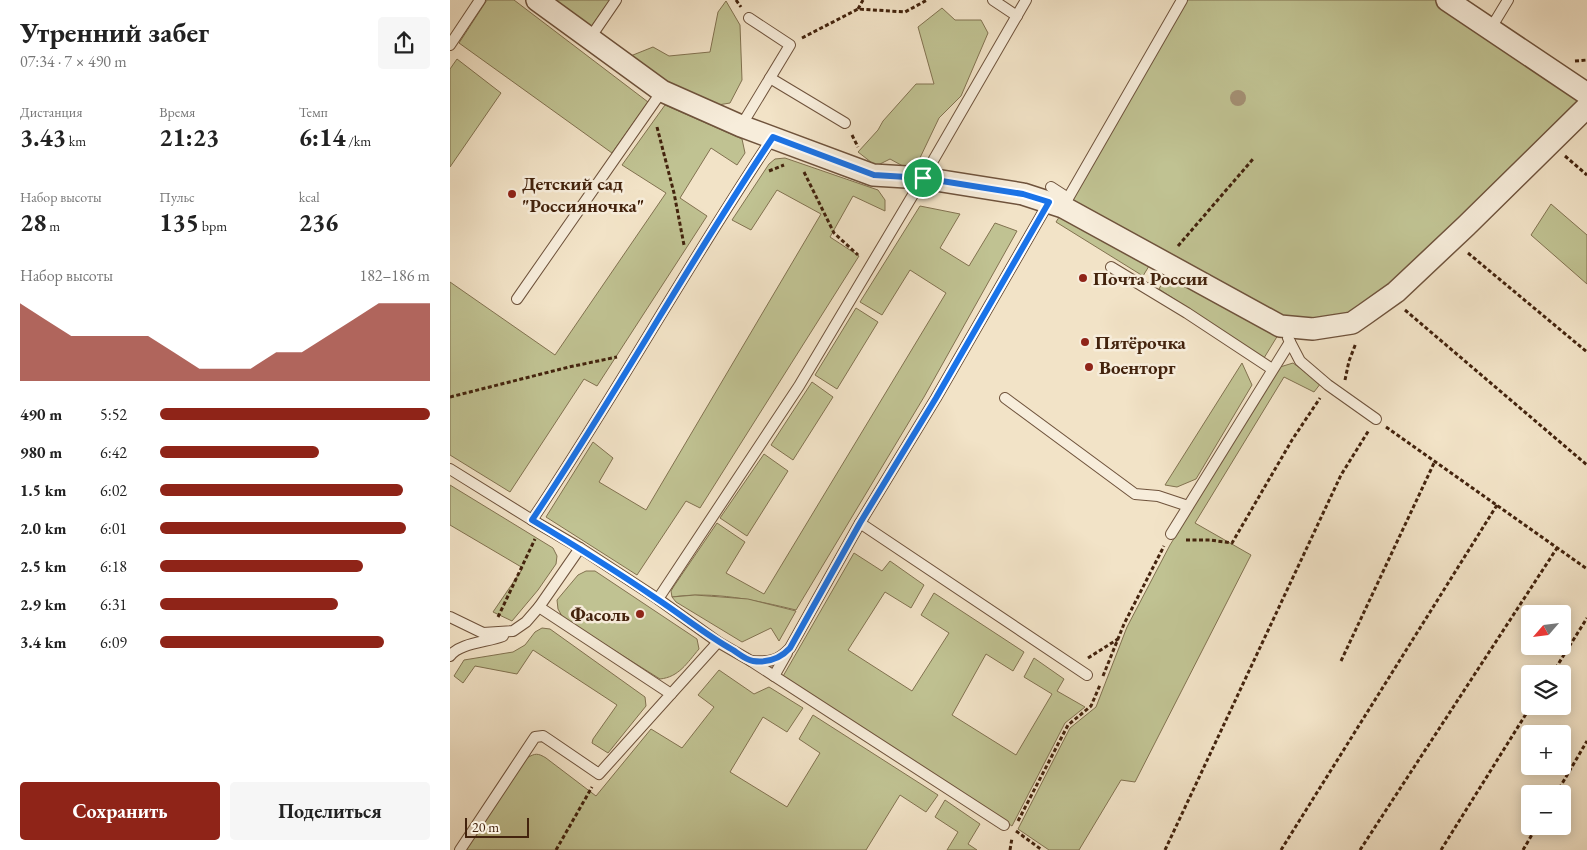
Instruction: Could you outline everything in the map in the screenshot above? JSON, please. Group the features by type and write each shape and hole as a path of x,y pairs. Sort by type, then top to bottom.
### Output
{"street":[{"path":"537,0 590,38 658,96 874,175 923,178 1058,198 1285,334 1352,323 1389,297 1452,239 1587,107"},
{"path":"1447,0 1587,94"}],"lane":[{"path":"450,45 480,0"},
{"path":"590,38 616,0"},
{"path":"993,0 1017,16"},
{"path":"658,599 799,386 1026,0"},
{"path":"774,676 860,523 1058,198 1182,0"},
{"path":"1491,28 1508,0"},
{"path":"741,126 790,45 749,18"},
{"path":"770,78 845,123"},
{"path":"517,299 658,96"},
{"path":"532,520 739,187 773,137"},
{"path":"1111,267 1187,313 1272,369"},
{"path":"1171,534 1272,369 1285,334"},
{"path":"1285,334 1300,361 1328,385 1376,419"},
{"path":"1005,398 1135,494 1158,496 1188,506"},
{"path":"450,469 580,548 658,599 718,642 751,661 1004,825"},
{"path":"860,523 1086,675"},
{"path":"450,656 453,652 513,631 526,622 539,607 580,548"},
{"path":"539,607 671,694"},
{"path":"450,617 483,632 513,631"},
{"path":"460,850 535,737 542,736 549,740 599,774 718,642"},
{"path":"751,661 772,661 790,648"}],"path":[{"path":"858,8 862,0"},
{"path":"790,45 858,8 905,12 927,0"},
{"path":"658,96 654,116 674,193 689,270"},
{"path":"1550,144 1587,175"},
{"path":"1164,262 1253,159"},
{"path":"765,173 789,163"},
{"path":"801,167 834,233 870,266"},
{"path":"1452,239 1587,352"},
{"path":"1389,297 1587,465"},
{"path":"1342,395 1349,361 1365,314"},
{"path":"450,397 638,351"},
{"path":"1184,540 1210,540 1232,543 1292,440 1328,385"},
{"path":"1165,850 1341,475 1376,419 1587,569"},
{"path":"1341,661 1435,461"},
{"path":"1281,850 1497,505"},
{"path":"495,624 536,539"},
{"path":"1360,850 1557,548"},
{"path":"1558,665 1587,618"},
{"path":"1075,667 1118,639"},
{"path":"1441,850 1526,715"},
{"path":"1561,785 1587,741"},
{"path":"556,850 599,774"},
{"path":"1004,825 1014,829 1042,850"},
{"path":"1523,850 1532,835"}],"green space":[{"path":"487,0 514,0 648,102 612,153 459,43"},
{"path":"546,0 610,0 588,31"},
{"path":"1184,0 1440,0 1587,98 1351,320 1280,323 1065,206"},
{"path":"726,1 740,25 742,80 730,103 712,106 645,69 628,57 653,47 669,56 710,52 718,12"},
{"path":"942,8 955,20 981,20 988,33 961,96 939,118 912,171 890,159 876,166 858,152 916,84 934,84 918,27"},
{"path":"457,59 501,93 450,167 450,69"},
{"path":"665,105 742,139 745,153 737,165 711,148 680,198 707,216 597,386 584,379 510,492 450,455 450,282 555,355 666,193 622,165"},
{"path":"785,158 878,190 885,200 885,211 853,196 830,237 859,256 700,508 686,501 637,575 546,517 593,442 613,458 599,482 646,510 821,214 777,190 751,230 732,220 769,164 775,159"},
{"path":"1551,204 1587,235 1587,284 1531,235"},
{"path":"920,206 960,214 940,248 969,266 995,223 1017,231 924,397 796,610 750,600 719,596 688,595 672,597 671,591 674,586 717,523 745,542 726,573 764,594 946,293 910,270 882,315 860,302"},
{"path":"1063,211 1152,261 1143,276 1056,222"},
{"path":"1169,271 1278,335 1264,358 1159,289"},
{"path":"856,308 878,322 837,389 815,375"},
{"path":"1242,363 1252,385 1196,479 1177,487 1165,485"},
{"path":"1293,363 1321,383 1314,392 1284,377 1195,523 1251,555 1135,782 1121,780 1079,850 1049,850 1018,829 1070,728 1096,707 1127,627 1170,545 1280,367"},
{"path":"812,382 833,397 793,460 771,445"},
{"path":"764,454 788,471 747,536 720,518"},
{"path":"450,485 553,548 557,556 556,564 538,590 512,621 493,612 523,568 450,525"},
{"path":"854,553 882,571 890,561 924,585 911,608 885,592 848,650 912,691 949,633 921,615 934,593 1024,652 1013,671 986,654 952,715 1016,755 1052,694 1024,677 1034,658 1064,679 1057,691 1085,707 1065,723 1012,826 782,678"},
{"path":"586,571 595,571 697,639 699,649 678,672 667,678 660,679 563,618 558,609 557,600 578,575"},
{"path":"695,595 748,599 796,611 779,641 771,628 742,642 676,602 672,597"},
{"path":"542,628 550,629 645,697 646,706 608,753 592,743 617,705 533,650 517,674 475,666 463,683 454,676 464,660 513,652 525,645 535,632"},
{"path":"719,670 754,694 769,687 803,708 787,732 763,717 730,772 787,807 820,753 799,739 813,715 938,795 926,812 900,795 866,850 464,850 527,758 532,755 539,754 546,758 596,796 651,729 682,748 714,707 698,695"},
{"path":"945,800 980,824 968,844 977,850 947,850 958,832 935,817"}],"place":[{"name":"Детский сад \"Россияночка\"","path":"512,194"},
{"name":"Почта России","path":"1083,278"},
{"name":"Пятёрочка","path":"1085,342"},
{"name":"Военторг","path":"1089,367"},
{"name":"Фасоль","path":"640,614"}],"route":[{"path":"773,137 874,175 923,178 1023,194 1049,202 936,398 860,523 790,648 784,654 772,661 751,661 718,642 658,599 580,548 532,520 654,328 739,187 773,137"}]}
